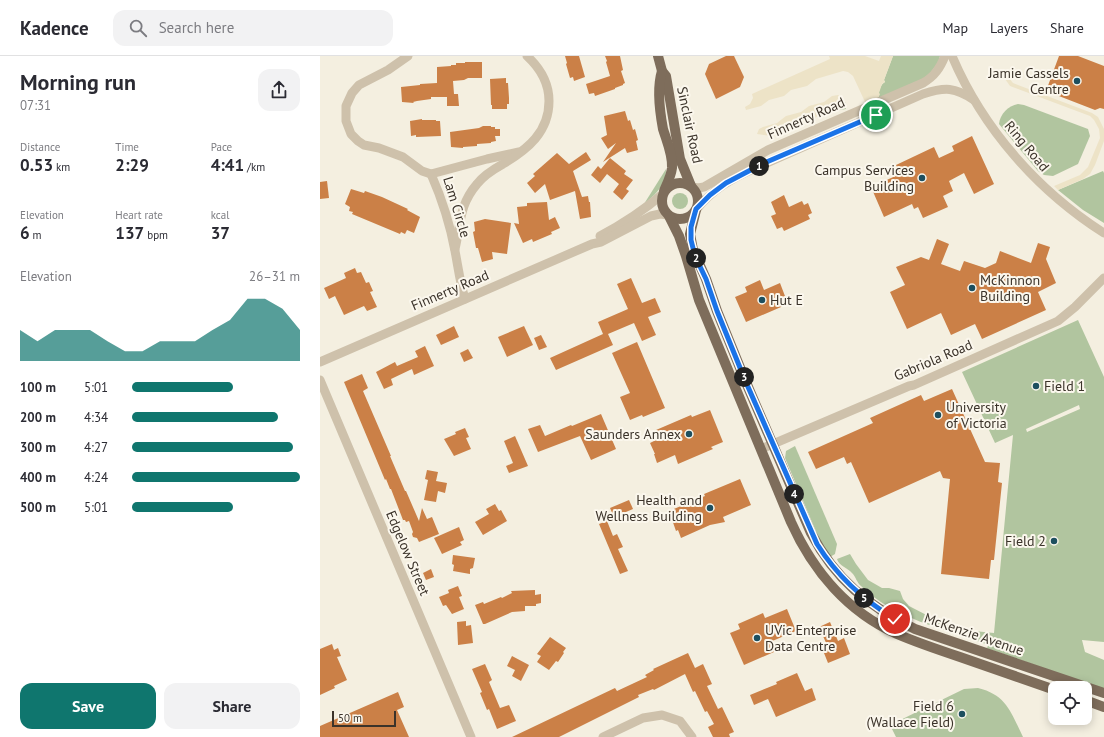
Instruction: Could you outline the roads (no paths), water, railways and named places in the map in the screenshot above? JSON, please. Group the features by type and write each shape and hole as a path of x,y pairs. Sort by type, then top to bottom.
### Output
{"main road":[{"name":"Sinclair Road","path":"658,56 662,71 666,76 680,159 691,187"},
{"name":"Sinclair Road","path":"662,71 660,76 660,111 672,167 664,192"},
{"path":"676,183 684,183 691,187 698,197 696,210 691,216 684,219 676,219 669,216 665,212 662,205 664,192 676,183"},
{"name":"McKenzie Avenue","path":"696,210 690,234 693,250 706,279 717,311 745,380 811,532 824,555 844,580 855,591 876,607 915,629 1104,693"},
{"name":"McKenzie Avenue","path":"669,216 679,236 699,300 794,529 808,556 821,574 832,587 858,611 885,628 912,640 1048,688"},
{"path":"1092,703 1104,707"}],"street":[{"name":"Lam Circle","path":"408,56 388,70 355,89 349,98 346,106 346,121 351,134 358,141 364,145 379,148 403,157 422,171 431,174 519,152"},
{"name":"Lam Circle","path":"455,249 461,213 466,201 477,183 530,145 539,134 547,118 549,107 547,87 544,78 534,62 527,56"},
{"name":"Finnerty Road","path":"691,187 704,187 768,150 923,83 930,79 938,71 945,56"},
{"name":"Ring Road","path":"952,56 974,100 1000,138 1029,172 1063,204 1104,233"},
{"name":"Finnerty Road","path":"696,210 715,191 726,183 753,169 924,94 937,90 952,89 960,91 974,100"},
{"path":"487,159 491,172"},
{"name":"Lam Circle","path":"431,174 444,206 455,249 465,299"},
{"name":"Finnerty Road","path":"592,244 599,237 645,209 664,192"},
{"name":"Finnerty Road","path":"320,362 592,244 606,240 651,216 660,214 669,216"},
{"name":"Gabriola Road","path":"761,449 772,443 950,370 1058,321 1075,307 1104,278"},
{"name":"Edgelow Street","path":"320,380 471,737"},
{"path":"603,737 643,718 662,715 680,721 692,737"}],"place":[{"name":"Jamie Cassels Centre","path":"1077,81"},
{"name":"Campus Services Building","path":"922,178"},
{"name":"McKinnon Building","path":"972,288"},
{"name":"Hut E","path":"762,300"},
{"name":"Field 1","path":"1036,386"},
{"name":"University of Victoria","path":"938,415"},
{"name":"Saunders Annex","path":"689,434"},
{"name":"Health and Wellness Building","path":"710,508"},
{"name":"Field 2","path":"1054,541"},
{"name":"UVic Enterprise Data Centre","path":"757,638"},
{"name":"Field 6 (Wallace Field)","path":"962,714"}]}
